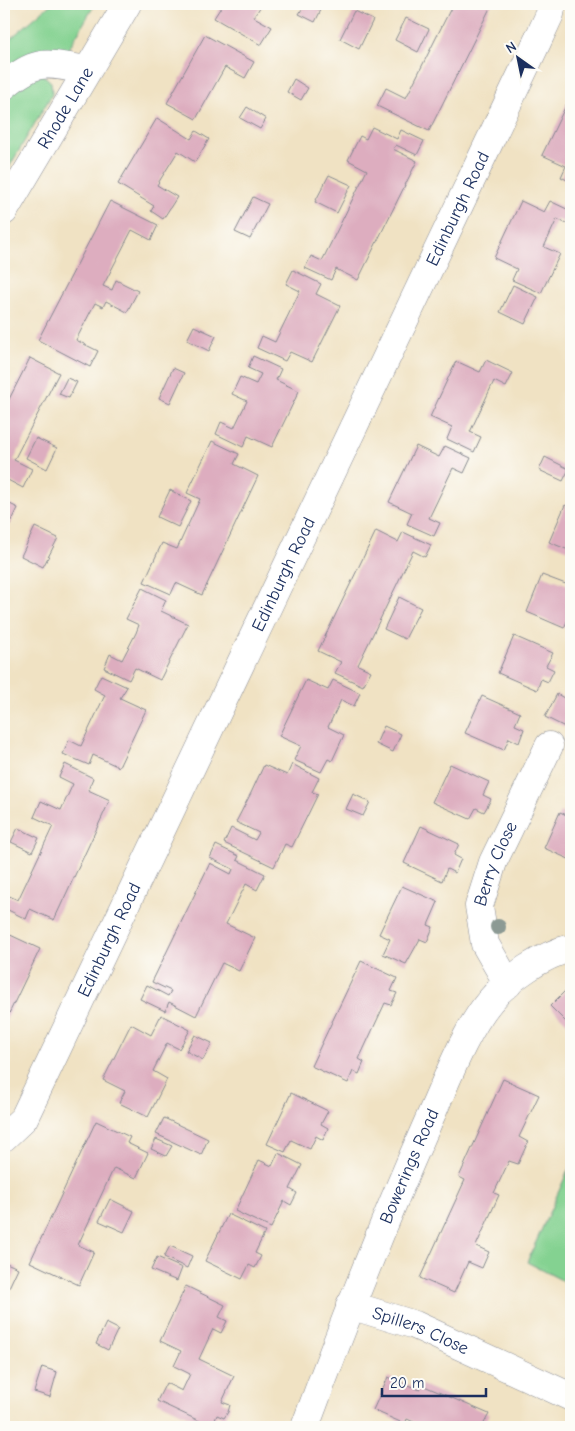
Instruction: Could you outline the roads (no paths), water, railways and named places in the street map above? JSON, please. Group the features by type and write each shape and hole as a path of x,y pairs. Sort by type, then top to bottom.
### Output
{"street":[{"name":"Rhode Lane","path":"4,211 86,70 127,4"},
{"name":"Edinburgh Road","path":"4,1137 24,1118 544,28 552,4"},
{"path":"4,86 31,66 44,64 86,70"},
{"name":"Berry Close","path":"508,984 485,944 479,906 493,862 549,746"},
{"name":"Bowerings Road","path":"305,1427 350,1305 390,1207 452,1070 489,1003 508,984 550,956 571,948"},
{"name":"Spillers Close","path":"350,1305 415,1325 514,1369 571,1397"}]}
